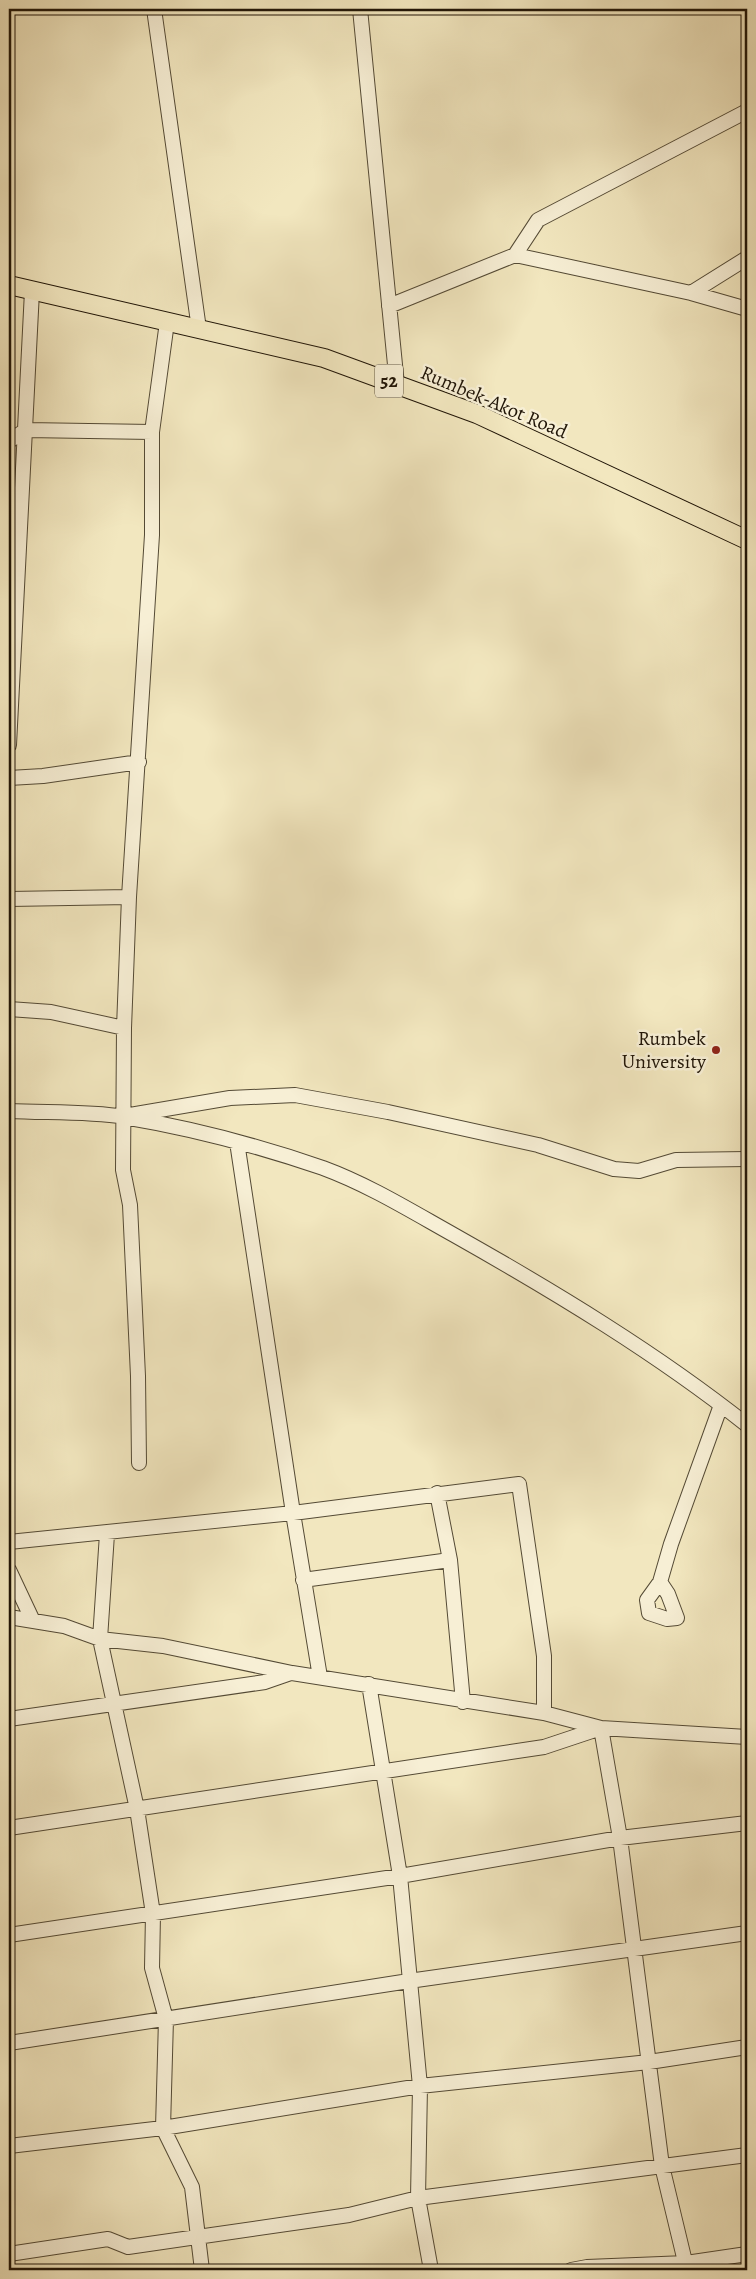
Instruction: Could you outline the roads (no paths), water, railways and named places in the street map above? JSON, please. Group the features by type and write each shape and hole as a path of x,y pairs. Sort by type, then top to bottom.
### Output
{"main road":[{"name":"Rumbek-Akot Road","path":"9,285 324,358 477,414 747,540"}],"street":[{"path":"154,9 199,329"},
{"path":"360,9 397,384"},
{"path":"515,255 538,220 747,111"},
{"path":"390,306 515,255 691,293 747,309"},
{"path":"691,293 747,258"},
{"path":"9,745 13,605 26,430 32,291"},
{"path":"139,1463 131,1222 123,1170 124,1028 128,897 139,762 152,535 152,432 167,322"},
{"path":"9,441 26,430 152,432"},
{"path":"9,778 43,776 139,762"},
{"path":"9,899 128,897"},
{"path":"9,1009 51,1012 124,1028"},
{"path":"122,1117 230,1098 295,1095 388,1112 538,1145 614,1169 639,1171 676,1160 747,1160"},
{"path":"9,1111 122,1117 237,1142 323,1168 363,1184 504,1263 646,1353 747,1425"},
{"path":"237,1142 292,1513 320,1677"},
{"path":"660,1582 671,1544 721,1405"},
{"path":"9,1542 107,1534 520,1484 544,1656 544,1714"},
{"path":"437,1493 450,1560 463,1702"},
{"path":"107,1534 100,1639 137,1809 153,1914 152,1968 166,2019 164,2128 192,2187 202,2270"},
{"path":"304,1580 450,1560"},
{"path":"9,1570 33,1621"},
{"path":"9,1618 64,1626 100,1639 163,1646 292,1673 369,1684 463,1702 544,1714 601,1728 747,1737"},
{"path":"9,1719 265,1682 292,1673"},
{"path":"369,1684 400,1876 420,2086 418,2198 431,2270"},
{"path":"9,1828 544,1747 601,1728"},
{"path":"601,1728 620,1838 662,2166 687,2267"},
{"path":"9,1935 400,1876 620,1838 747,1823"},
{"path":"9,2043 409,1981 747,1933"},
{"path":"9,2146 164,2128 420,2086 649,2062 747,2047"},
{"path":"9,2254 108,2239 128,2247 349,2214 418,2198 747,2155"},
{"path":"571,2270 587,2267 687,2267 747,2254"}],"place":[{"name":"Rumbek University","path":"716,1050"}]}
